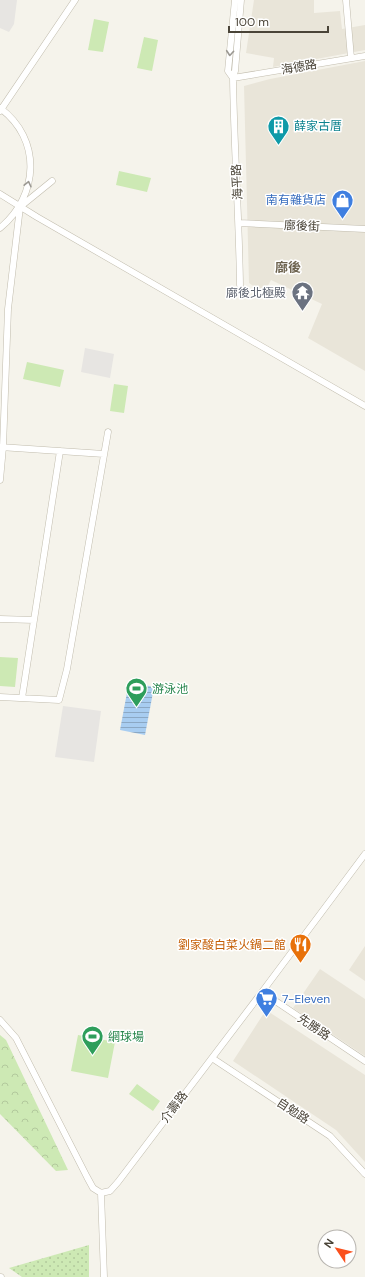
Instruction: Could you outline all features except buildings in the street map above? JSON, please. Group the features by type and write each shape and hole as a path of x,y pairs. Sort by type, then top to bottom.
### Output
{"street":[{"path":"0,480 8,309 20,207 30,177 28,147 22,132 13,120 1,110 75,0"},
{"name":"海平路","path":"232,78 228,71 235,0"},
{"name":"海平路","path":"240,285 239,222 232,78 235,71 241,0"},
{"path":"346,0 351,58"},
{"name":"海德路","path":"232,78 365,56"},
{"path":"0,228 20,207 52,181"},
{"path":"0,194 365,406"},
{"name":"廍後街","path":"239,222 365,229"},
{"path":"0,697 59,700 67,669 108,432"},
{"path":"2,447 104,454"},
{"path":"22,698 60,451"},
{"path":"0,619 34,620"},
{"name":"介壽路","path":"100,1193 110,1191 118,1182 362,862 365,854"},
{"name":"先勝路","path":"262,992 365,1061"},
{"path":"0,1020 16,1038 87,1178 94,1188 100,1193 104,1277"},
{"name":"自勉路","path":"212,1058 330,1136 365,1174"}],"shaded area":[{"path":"0,0 17,0 14,24 9,32 0,28"},
{"path":"254,0 314,0 314,13 340,11 342,29 365,25 365,50 273,67 274,58 246,53"},
{"path":"365,61 365,371 308,338 322,304 271,280 264,293 249,283 244,86 270,79"},
{"path":"85,348 114,354 110,378 81,372"},
{"path":"63,706 101,711 94,762 55,757"},
{"path":"365,946 365,981 349,970"},
{"path":"320,969 365,999 365,1056 293,1008"},
{"path":"266,1010 365,1075 365,1162 336,1130 233,1061"}],"green space":[{"path":"94,19 109,22 103,52 88,50"},
{"path":"144,37 158,40 152,71 137,68"},
{"path":"119,171 151,178 147,192 116,185"},
{"path":"27,362 64,370 60,387 23,379"},
{"path":"114,384 128,386 124,413 110,411"},
{"path":"0,657 18,658 15,687 0,686"},
{"path":"0,1035 6,1040 68,1170 56,1171 0,1114"},
{"name":"網球場","path":"78,1035 115,1042 108,1078 71,1071"},
{"path":"137,1084 160,1101 153,1111 129,1094"},
{"path":"89,1245 89,1277 22,1277 9,1268"}],"water":[{"name":"游泳池","path":"129,682 154,687 145,735 120,730"}],"place":[{"name":"薛家古厝","path":"279,146"},
{"name":"南有雜貨店","path":"342,220"},
{"name":"廍後北極殿","path":"302,312"},
{"name":"游泳池","path":"137,708"},
{"name":"劉家酸白菜火鍋二館","path":"301,964"},
{"name":"7-Eleven","path":"266,1018"},
{"name":"網球場","path":"93,1056"}],"district":[{"name":"廍後","path":"288,267"}]}
